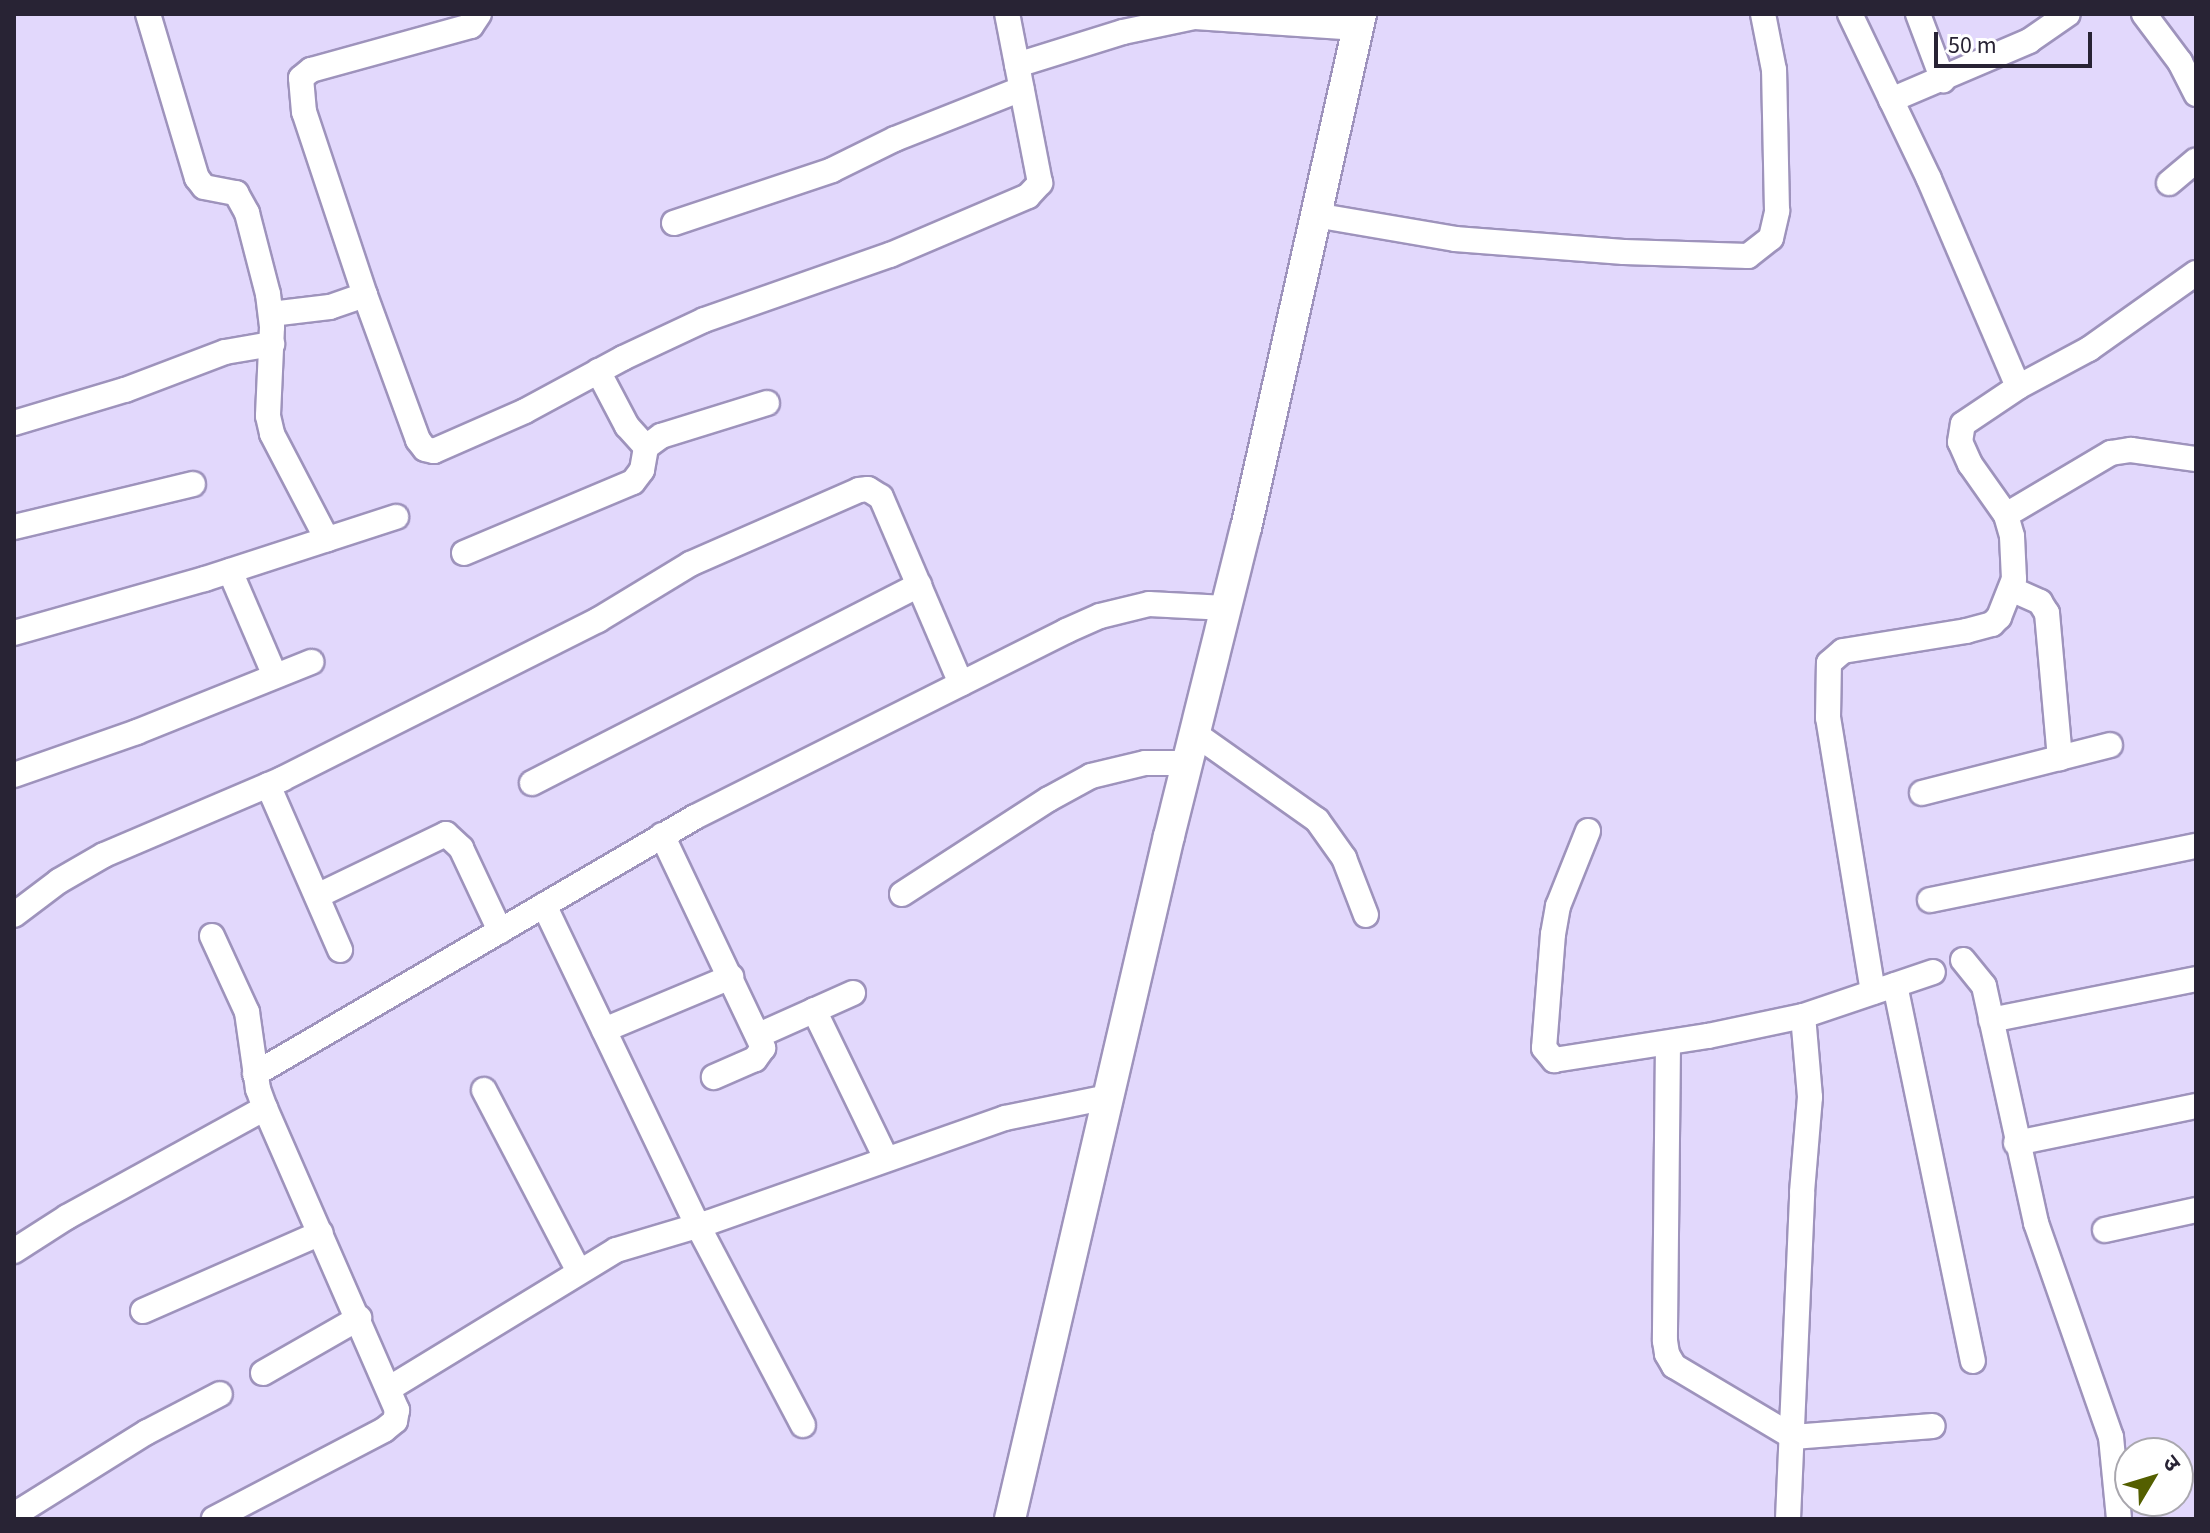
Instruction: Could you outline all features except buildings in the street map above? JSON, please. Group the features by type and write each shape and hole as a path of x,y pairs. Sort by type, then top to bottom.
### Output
{"main road":[{"path":"1007,1516 1226,608 1360,21"}],"street":[{"path":"148,14 197,178 204,187 228,190 241,201 271,314 268,416 272,434 327,539"},
{"path":"479,14 471,26 311,70 301,78 304,112 365,295 418,440 425,449 444,448 525,411 598,371 704,320 890,255 1036,191 1040,183 1007,14"},
{"path":"1315,215 1455,239 1624,252 1748,256 1771,238 1777,211 1774,70 1763,14"},
{"path":"1850,14 2018,387"},
{"path":"1918,14 1943,80"},
{"path":"1891,100 2029,41 2068,14"},
{"path":"2144,14 2180,62 2196,94"},
{"path":"674,223 832,170 1019,77 1123,32 1195,17 1360,21"},
{"path":"2169,183 2196,160"},
{"path":"1973,1361 1884,988 1828,718 1829,663 1843,651 1966,631 1992,624 1999,617 2011,589 2015,568 2006,515 1970,464 1959,434 1963,424 2018,387 2089,349 2196,273"},
{"path":"271,314 330,307 365,295"},
{"path":"14,423 125,390 225,352 272,344"},
{"path":"598,371 627,426 646,447"},
{"path":"464,553 633,482 642,470 646,447 675,430 767,403"},
{"path":"2006,515 2111,453 2131,450 2196,459"},
{"path":"14,527 193,484"},
{"path":"14,915 94,860 268,785 598,620 690,564 859,490 868,489 881,497 961,684"},
{"path":"14,633 230,571 396,517"},
{"path":"230,571 275,676"},
{"path":"532,783 919,585"},
{"path":"2011,589 2040,602 2047,613 2060,758"},
{"path":"255,1074 662,835 1066,631 1124,608 1167,604 1226,608"},
{"path":"14,775 137,732 311,662"},
{"path":"1194,733 1317,820 1344,858 1366,915"},
{"path":"1922,793 2110,745"},
{"path":"902,894 1091,776 1145,763 1187,763"},
{"path":"268,785 340,950"},
{"path":"1588,831 1558,906 1544,1048 1547,1056 1563,1060 1803,1016 1933,972"},
{"path":"317,896 446,834 461,848 500,931"},
{"path":"662,835 759,1035 761,1055 714,1077"},
{"path":"1930,900 2196,846"},
{"path":"544,905 698,1226 803,1425"},
{"path":"212,936 247,1012 255,1074 265,1108 397,1410 395,1421 384,1430 214,1519"},
{"path":"1963,960 1984,986 2036,1223 2111,1437 2119,1519"},
{"path":"604,1030 731,977"},
{"path":"1991,1020 2196,979"},
{"path":"759,1035 853,993"},
{"path":"814,1010 886,1158"},
{"path":"1788,1519 1802,1192 1810,1097 1803,1016"},
{"path":"1668,1043 1667,1354 1674,1366 1793,1437 1933,1426"},
{"path":"484,1090 578,1270"},
{"path":"390,1388 578,1270 616,1250 698,1226 1005,1118 1108,1097"},
{"path":"2016,1143 2196,1106"},
{"path":"14,1251 67,1217 265,1108"},
{"path":"2105,1230 2196,1210"},
{"path":"143,1311 321,1233"},
{"path":"263,1373 359,1318"},
{"path":"21,1509 156,1426 220,1394"}]}
